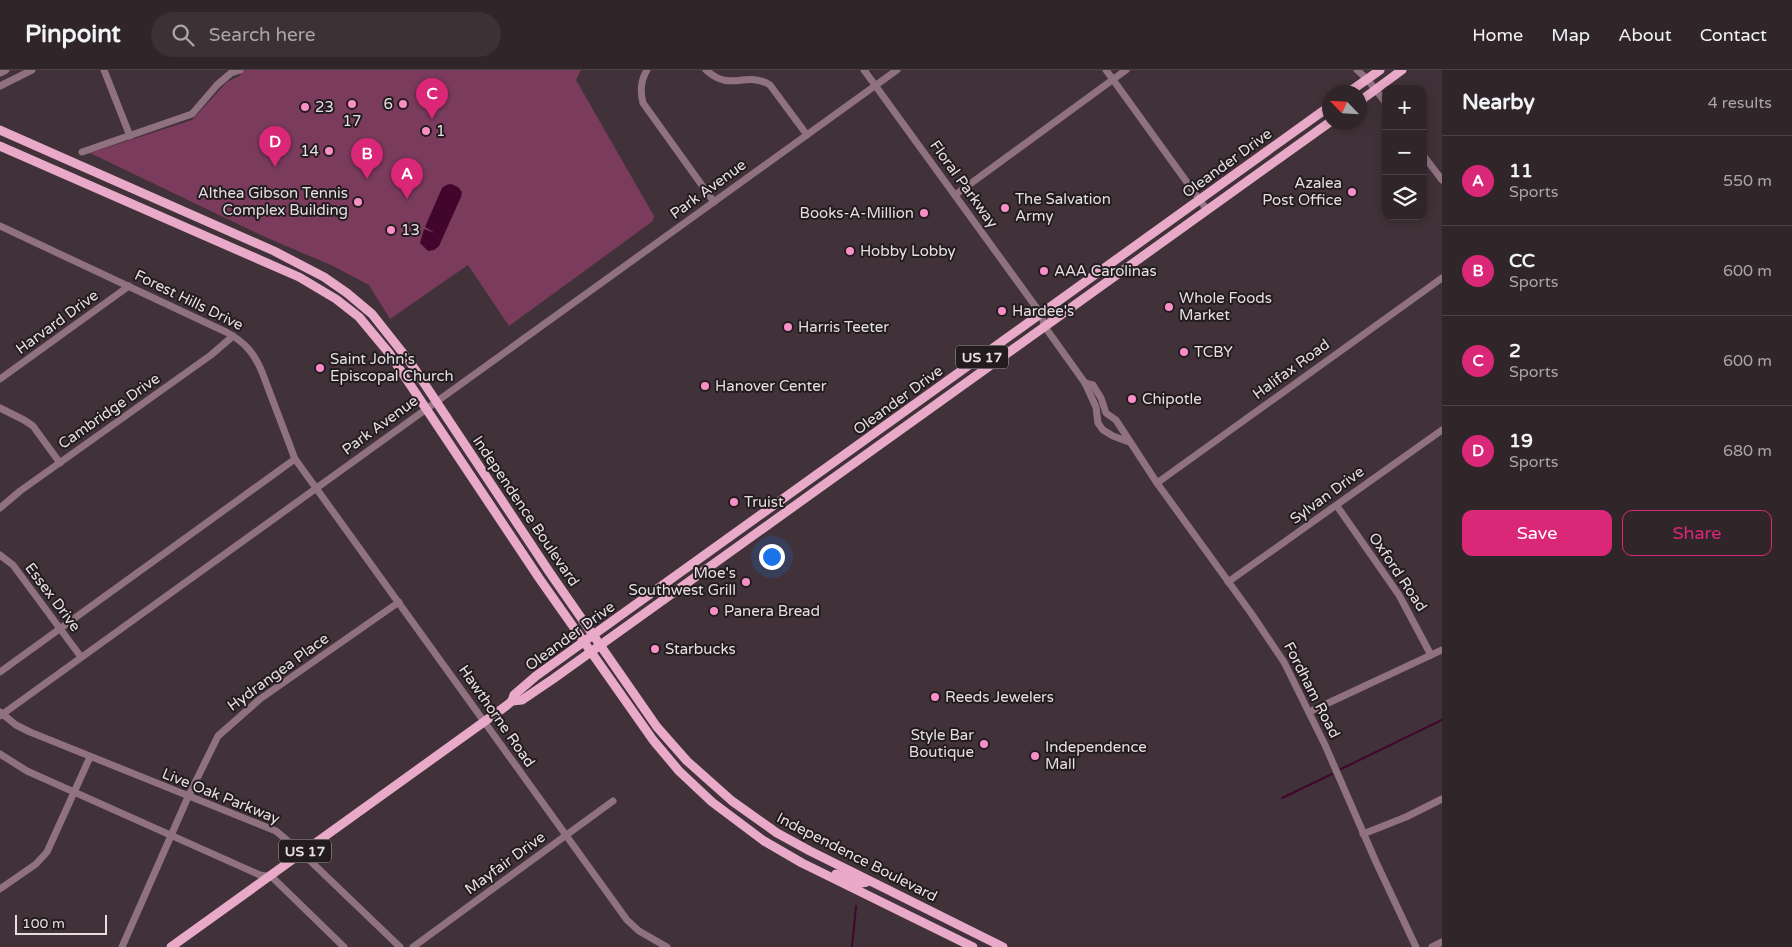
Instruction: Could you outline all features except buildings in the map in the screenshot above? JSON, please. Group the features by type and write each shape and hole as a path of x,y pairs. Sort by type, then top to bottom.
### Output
{"main road":[{"path":"1359,85 1380,70"},
{"path":"1367,95 1402,70"},
{"name":"Oleander Drive","path":"512,701 514,695 536,676 1322,112"},
{"name":"Oleander Drive","path":"171,947 512,701 522,700 601,645 1322,128"},
{"name":"Independence Boulevard","path":"0,130 274,251 324,277 347,293 372,314 401,349 550,573 663,734 687,760 744,810 778,833 1003,947"},
{"name":"Independence Boulevard","path":"0,146 280,268 325,292 359,317 378,338 539,578 653,740 679,771 712,802 764,841 802,862 973,947"},
{"path":"802,862 859,883 869,880"}],"street":[{"path":"0,73 6,70"},
{"path":"0,86 32,70"},
{"path":"104,70 130,136"},
{"path":"82,152 192,114 217,85 231,73 240,70"},
{"path":"647,70 642,88 643,103 714,202"},
{"path":"706,70 714,77 722,80 750,76 762,79 770,85 806,135"},
{"name":"Floral Parkway","path":"864,70 1041,314"},
{"name":"Park Avenue","path":"1,714 897,70"},
{"path":"1106,70 1207,210"},
{"path":"955,195 1126,70"},
{"path":"1357,70 1382,97"},
{"path":"1362,70 1367,79"},
{"path":"1427,160 1442,180"},
{"name":"Forest Hills Drive","path":"0,226 233,336 248,347 256,358 295,459 316,488"},
{"name":"Halifax Road","path":"1157,483 1442,278"},
{"name":"Harvard Drive","path":"0,379 129,286"},
{"name":"Fordham Road","path":"1041,314 1044,326 1085,383 1096,407 1098,422 1103,430 1129,442"},
{"name":"Cambridge Drive","path":"0,508 211,355 233,336"},
{"name":"Fordham Road","path":"1085,383 1093,385 1098,392 1106,413 1116,420 1127,435 1129,442 1157,483 1275,648 1291,674 1416,947"},
{"path":"0,408 29,424 60,463"},
{"name":"Sylvan Drive","path":"1228,582 1441,433"},
{"path":"0,672 295,459"},
{"name":"Hawthorne Road","path":"316,488 626,920 639,931 667,947"},
{"name":"Oxford Road","path":"1337,506 1400,595 1431,655"},
{"name":"Essex Drive","path":"0,555 13,565 81,658"},
{"name":"Hydrangea Place","path":"122,947 188,797 218,736 260,699 399,602"},
{"path":"1309,712 1442,650"},
{"name":"Live Oak Parkway","path":"1,714 21,728 276,832 302,853 400,947"},
{"path":"0,754 27,771 260,875 269,876 281,884 344,947"},
{"path":"0,889 36,864 45,855 90,757"},
{"path":"1363,834 1406,817 1442,799"},
{"name":"Mayfair Drive","path":"413,947 613,801"},
{"path":"1432,947 1442,942"}],"shaded area":[{"path":"238,70 581,70 576,80 654,216 653,221 509,326 468,265 390,319 369,285 331,265 265,237 90,153 192,120 227,82 241,75"},
{"path":"451,184 458,187 462,192 461,197 439,246 434,250 428,251 420,243 424,229 435,233 425,227 442,188"}],"waterway":[{"path":"1341,769 1442,720"},
{"path":"1282,798 1332,774"},
{"path":"852,947 856,906"}],"place":[{"name":"17","path":"352,104"},
{"name":"6","path":"403,104"},
{"name":"23","path":"305,107"},
{"name":"2","path":"432,119"},
{"name":"1","path":"426,131"},
{"name":"14","path":"329,151"},
{"name":"19","path":"275,167"},
{"name":"CC","path":"367,179"},
{"name":"Azalea Post Office","path":"1352,192"},
{"name":"11","path":"407,199"},
{"name":"Althea Gibson Tennis Complex Building","path":"358,202"},
{"name":"The Salvation Army","path":"1005,208"},
{"name":"Books-A-Million","path":"924,213"},
{"name":"13","path":"391,230"},
{"name":"Hobby Lobby","path":"850,251"},
{"name":"AAA Carolinas","path":"1044,271"},
{"name":"Whole Foods Market","path":"1169,307"},
{"name":"Hardee's","path":"1002,311"},
{"name":"Harris Teeter","path":"788,327"},
{"name":"TCBY","path":"1184,352"},
{"name":"Saint John's Episcopal Church","path":"320,368"},
{"name":"Hanover Center","path":"705,386"},
{"name":"Chipotle","path":"1132,399"},
{"name":"Truist","path":"734,502"},
{"name":"Moe's Southwest Grill","path":"746,582"},
{"name":"Panera Bread","path":"714,611"},
{"name":"Starbucks","path":"655,649"},
{"name":"Reeds Jewelers","path":"935,697"},
{"name":"Style Bar Boutique","path":"984,744"},
{"name":"Independence Mall","path":"1035,756"}]}
